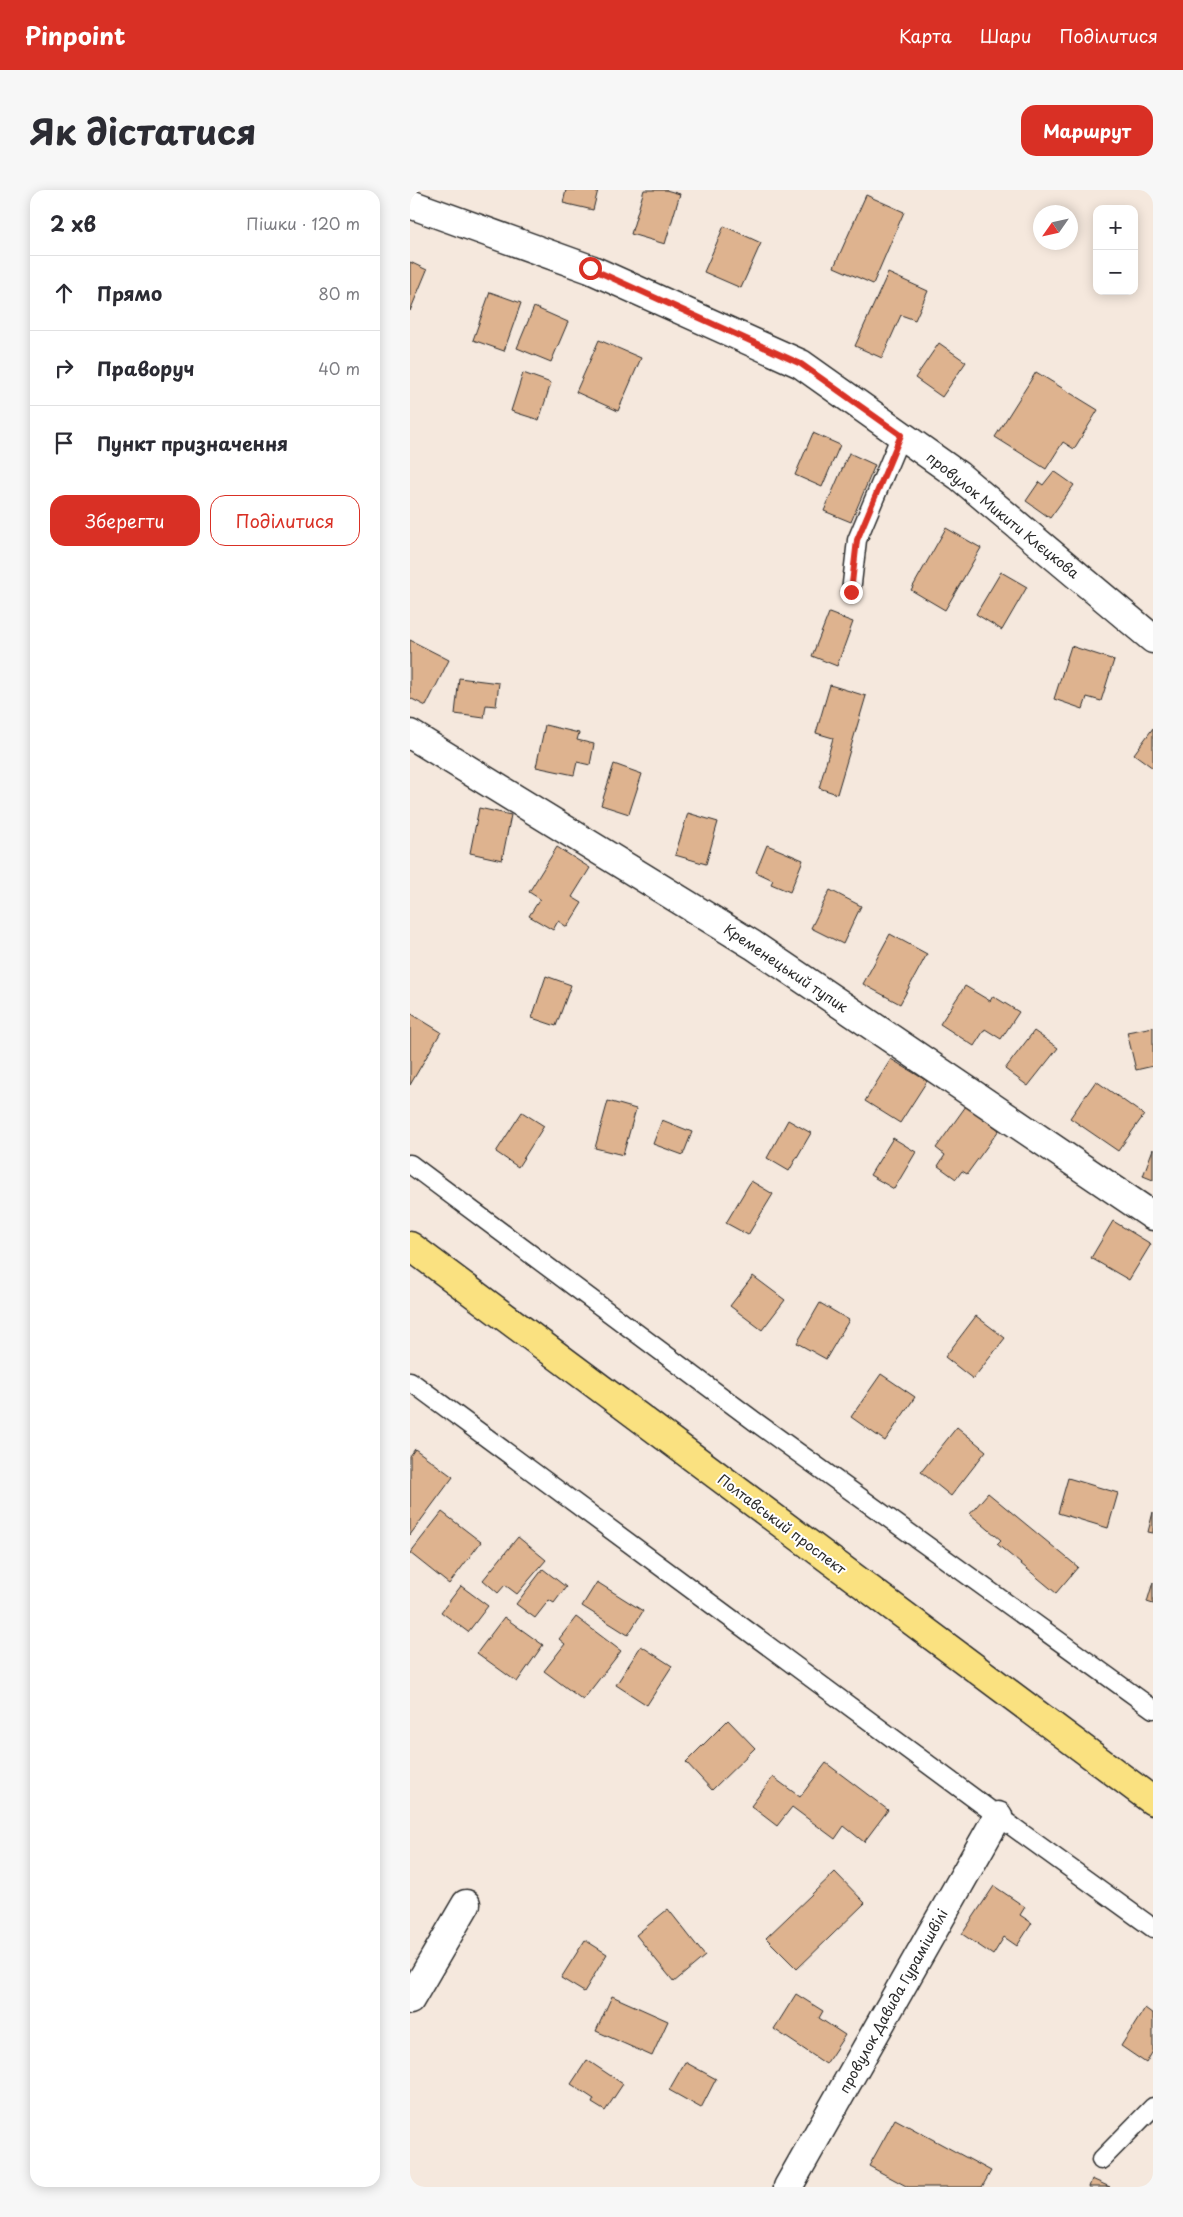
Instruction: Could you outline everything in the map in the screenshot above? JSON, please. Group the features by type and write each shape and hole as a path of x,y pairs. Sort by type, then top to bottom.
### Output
{"highway":[{"name":"Полтавський проспект","path":"410,1246 1153,1801"}],"street":[{"name":"провулок Микити Клєцкова","path":"410,204 590,268 801,364 959,476 1153,640"},
{"name":"Кременецький тупик","path":"410,734 753,945 1153,1216"},
{"name":"провулок Давида Гурамішвілі","path":"788,2187 998,1816"},
{"path":"410,2000 466,1904"}],"lane":[{"path":"851,592 857,540 901,435"},
{"path":"410,1164 757,1423 1153,1709"},
{"path":"410,1381 998,1816 1153,1928"},
{"path":"1101,2160 1153,2108"}],"building":[{"path":"566,190 598,190 593,210 563,203"},
{"path":"644,190 666,190 680,194 665,244 631,234"},
{"path":"866,195 904,212 873,284 834,267"},
{"path":"724,226 761,243 741,288 704,272"},
{"path":"410,262 427,270 410,311"},
{"path":"888,273 928,291 915,320 901,315 882,358 855,346"},
{"path":"490,292 521,303 504,351 473,340"},
{"path":"534,307 568,322 551,362 517,348"},
{"path":"599,340 641,358 618,411 576,392"},
{"path":"939,343 966,362 942,397 915,378"},
{"path":"1036,372 1098,410 1074,449 1063,442 1046,469 995,437"},
{"path":"523,373 551,383 539,420 511,411"},
{"path":"813,433 840,445 822,487 795,475"},
{"path":"849,453 875,465 851,522 824,511"},
{"path":"1054,471 1074,485 1050,518 1026,501 1039,482 1043,485"},
{"path":"946,528 981,548 945,610 911,590"},
{"path":"1001,572 1027,587 1002,630 976,614"},
{"path":"829,613 853,622 837,666 812,656"},
{"path":"410,640 449,660 426,706 410,698"},
{"path":"1071,646 1114,660 1101,701 1087,697 1083,709 1054,699"},
{"path":"459,678 499,683 496,706 486,705 484,718 455,714"},
{"path":"830,685 866,696 837,794 819,788 833,738 816,733"},
{"path":"545,725 579,733 577,740 594,744 590,765 577,762 574,775 536,767"},
{"path":"1153,728 1153,768 1134,754"},
{"path":"614,764 642,774 629,814 601,805"},
{"path":"479,808 511,815 502,860 470,853"},
{"path":"688,813 718,822 706,864 675,855"},
{"path":"767,845 803,860 790,892 771,884 773,880 756,872"},
{"path":"557,847 590,868 572,897 582,903 567,927 558,921 553,930 529,916 540,899 529,892"},
{"path":"830,890 861,906 843,944 811,928"},
{"path":"890,934 927,954 900,1004 863,984"},
{"path":"546,976 571,985 556,1026 532,1018"},
{"path":"965,986 990,1001 993,996 1019,1012 1001,1039 985,1029 974,1046 940,1024"},
{"path":"410,1013 441,1032 410,1085"},
{"path":"1153,1027 1153,1066 1136,1070 1127,1032"},
{"path":"1034,1031 1058,1048 1028,1086 1005,1069"},
{"path":"891,1059 927,1081 900,1123 865,1101"},
{"path":"1096,1081 1144,1115 1118,1151 1070,1118"},
{"path":"608,1101 636,1109 623,1155 595,1148"},
{"path":"966,1106 999,1130 967,1174 962,1171 956,1179 938,1166 945,1155 936,1148"},
{"path":"522,1112 544,1126 518,1167 496,1152"},
{"path":"662,1120 692,1132 683,1155 653,1144"},
{"path":"788,1120 811,1133 789,1171 767,1158"},
{"path":"893,1138 916,1152 894,1189 870,1175"},
{"path":"1153,1149 1153,1180 1143,1176"},
{"path":"751,1181 773,1194 748,1235 726,1223"},
{"path":"1113,1221 1151,1244 1129,1280 1091,1258"},
{"path":"753,1276 785,1300 762,1330 730,1306"},
{"path":"820,1303 849,1320 826,1359 797,1343"},
{"path":"976,1316 1005,1338 973,1379 945,1357"},
{"path":"881,1374 915,1397 885,1441 851,1417"},
{"path":"957,1427 986,1451 951,1496 921,1472"},
{"path":"415,1449 453,1477 410,1535 410,1456"},
{"path":"1068,1478 1118,1493 1108,1528 1058,1513"},
{"path":"988,1493 1078,1567 1056,1593 997,1544 1001,1540 970,1514"},
{"path":"442,1512 481,1542 449,1584 410,1553"},
{"path":"1153,1512 1153,1533 1148,1532"},
{"path":"518,1537 546,1560 517,1594 505,1585 498,1593 483,1580"},
{"path":"543,1569 566,1587 554,1603 549,1600 535,1618 516,1604"},
{"path":"597,1582 643,1611 628,1635 582,1606"},
{"path":"1153,1582 1153,1604 1147,1602"},
{"path":"461,1586 488,1606 468,1632 441,1612"},
{"path":"504,1617 543,1645 517,1682 477,1653"},
{"path":"576,1617 621,1651 583,1700 544,1671 565,1644 559,1639"},
{"path":"641,1646 672,1666 647,1705 616,1685"},
{"path":"728,1720 755,1748 712,1790 686,1762"},
{"path":"826,1763 888,1810 864,1842 844,1826 835,1839 792,1807 777,1826 751,1806 773,1777 800,1797"},
{"path":"835,1872 865,1903 797,1969 766,1938"},
{"path":"994,1886 1025,1907 1020,1915 1032,1923 1017,1946 1004,1937 993,1955 962,1934"},
{"path":"668,1909 705,1956 674,1982 636,1935"},
{"path":"585,1940 607,1954 584,1992 561,1978"},
{"path":"796,1994 823,2011 819,2018 845,2035 826,2064 774,2029"},
{"path":"612,1996 668,2021 652,2056 596,2031"},
{"path":"1145,2008 1153,2014 1153,2051 1146,2063 1121,2046"},
{"path":"587,2060 623,2084 605,2111 592,2103 594,2099 571,2084"},
{"path":"685,2062 716,2079 701,2108 669,2090"},
{"path":"895,2119 991,2171 982,2187 908,2187 869,2166"},
{"path":"1092,2179 1110,2187 1089,2187"}],"route":[{"path":"590,268 801,364 901,435 857,540 851,592"}]}
